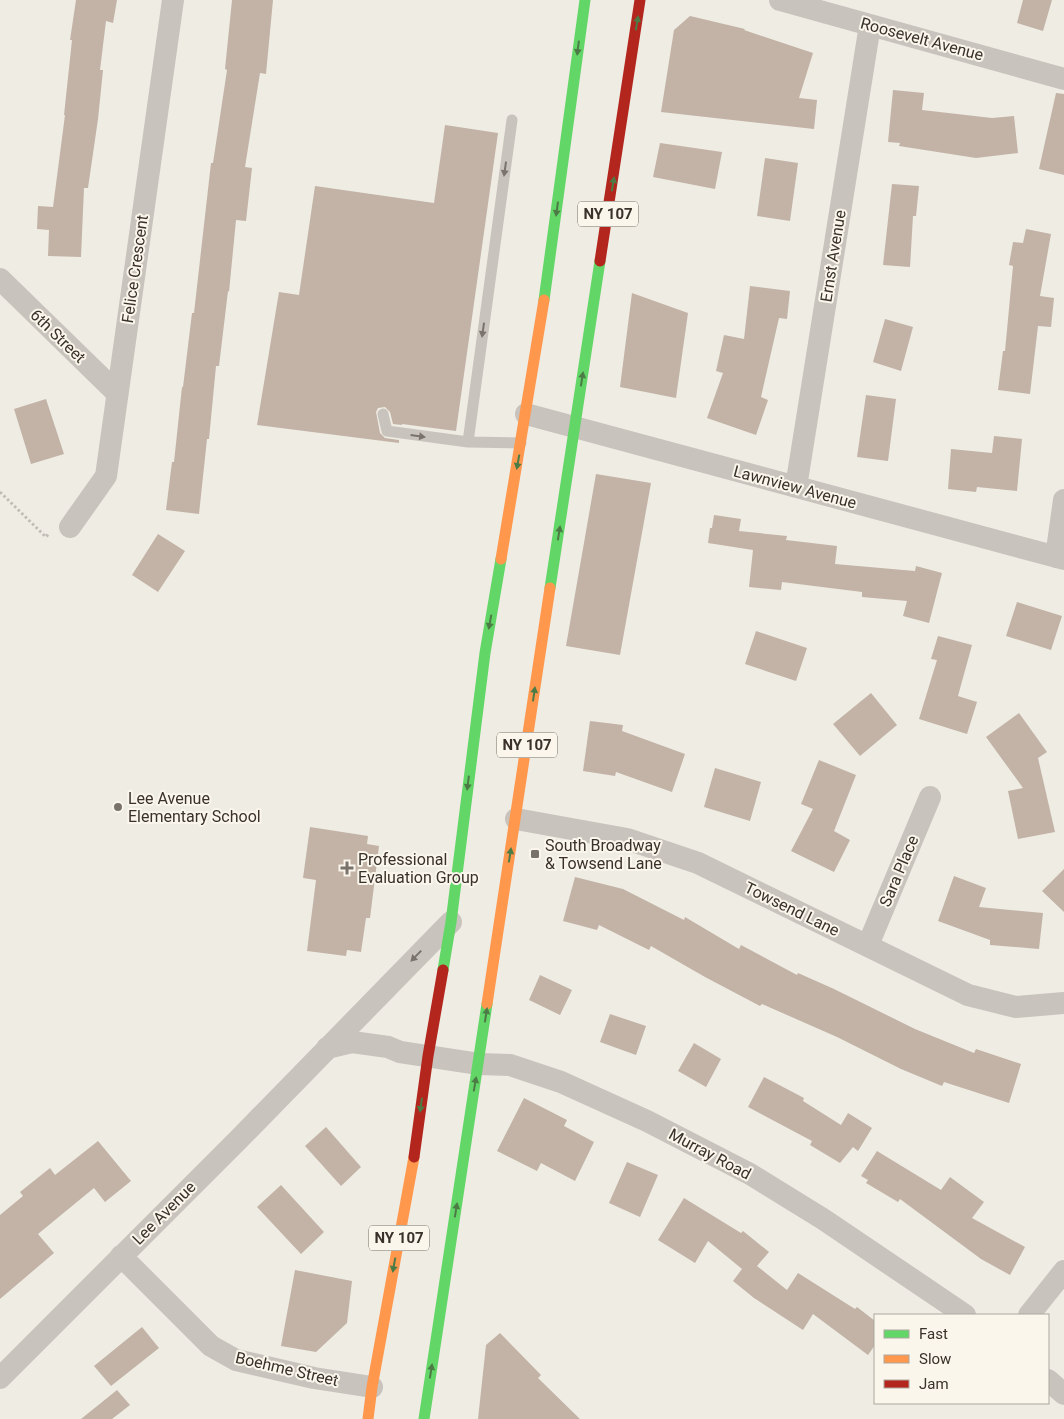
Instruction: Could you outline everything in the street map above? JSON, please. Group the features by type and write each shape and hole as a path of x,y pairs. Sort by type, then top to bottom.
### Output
{"main road":[{"name":"NY 107","path":"368,1419 372,1387 414,1157 428,1056 451,922 485,653 526,414 557,211 585,0"},
{"name":"NY 107","path":"424,1419 640,0"}],"street":[{"name":"Felice Crescent","path":"61,529 106,476 174,0"},
{"name":"Roosevelt Avenue","path":"780,0 1064,78"},
{"name":"Ernst Avenue","path":"796,487 870,25"},
{"name":"6th Street","path":"0,279 117,394"},
{"name":"Lawnview Avenue","path":"526,414 1060,558"},
{"path":"1060,558 1064,500"},
{"name":"Sara Place","path":"868,945 930,797"},
{"name":"Towsend Lane","path":"516,819 627,839 698,863 968,995 1016,1007 1064,1003"},
{"name":"Lee Avenue","path":"0,1378 451,922"},
{"path":"327,1048 352,1042 388,1047 400,1052 428,1056"},
{"name":"Murray Road","path":"428,1056 479,1064 510,1065 561,1082 664,1130 750,1174 824,1219 964,1314"},
{"name":"Boehme Street","path":"121,1256 211,1346 236,1360 314,1378 372,1387"},
{"path":"1030,1314 1064,1271"},
{"path":"1049,1381 1064,1394"}],"lane":[{"path":"468,442 512,120"},
{"path":"383,414 387,431 468,442 521,443"}],"path":[{"path":"0,492 46,537 61,529"}],"building":[{"path":"76,0 117,0 113,23 106,21 100,70 103,70 98,119 88,188 84,188 81,257 48,256 49,230 37,229 38,206 53,207 65,115 72,40 70,40"},
{"path":"232,0 273,0 266,74 260,73 245,167 252,168 246,221 236,220 229,292 219,366 216,366 199,514 166,510 172,462 174,462 192,313 194,313 211,163 213,163 227,70 225,69"},
{"path":"1023,0 1052,0 1043,31 1017,23"},
{"path":"690,16 745,29 813,53 799,98 817,100 814,129 661,112 674,30"},
{"path":"893,90 924,93 922,110 992,118 1014,116 1018,153 976,158 899,146 900,143 888,142"},
{"path":"1056,93 1064,94 1064,175 1039,169"},
{"path":"445,125 498,133 456,431 393,424 390,412 385,407 378,408 376,412 380,433 385,438 399,440 399,443 257,425 279,292 299,295 315,186 434,203"},
{"path":"660,143 722,152 715,189 653,177"},
{"path":"765,158 798,163 790,221 757,216"},
{"path":"892,184 919,186 916,216 913,216 910,267 883,265"},
{"path":"1026,229 1051,234 1040,296 1054,298 1051,327 1038,326 1030,394 998,390 1003,351 1005,351 1013,266 1009,265 1013,242 1023,243"},
{"path":"750,286 790,291 787,319 779,318 761,397 768,400 756,435 707,418 723,373 716,371 724,335 744,339"},
{"path":"632,293 688,313 676,398 620,387"},
{"path":"885,319 913,327 901,371 873,362"},
{"path":"866,395 896,399 888,461 857,457"},
{"path":"46,399 64,454 31,464 14,409"},
{"path":"994,436 1022,439 1017,491 977,487 976,492 948,489 951,449 992,453"},
{"path":"596,474 651,483 620,655 566,646"},
{"path":"714,515 741,519 739,531 787,536 786,540 837,546 835,564 915,571 916,566 942,573 929,623 903,616 907,601 862,597 862,592 782,582 781,590 749,587 753,550 708,543"},
{"path":"158,534 185,551 158,592 132,575"},
{"path":"1017,602 1062,616 1051,650 1006,636"},
{"path":"756,631 807,648 796,681 745,664"},
{"path":"938,636 972,645 958,696 977,702 967,734 919,719 937,660 931,659"},
{"path":"871,693 897,725 860,756 833,724"},
{"path":"1019,713 1047,752 1038,758 1055,832 1018,839 1008,791 1023,788 986,737"},
{"path":"590,721 623,725 622,731 685,754 672,792 616,772 615,776 583,771"},
{"path":"819,760 856,775 834,831 850,840 834,872 791,851 813,809 801,804"},
{"path":"715,768 761,782 750,821 704,807"},
{"path":"310,827 368,836 367,844 379,846 370,918 366,918 361,952 347,950 346,956 307,951 316,880 303,878"},
{"path":"1064,869 1064,912 1042,891"},
{"path":"954,876 986,888 979,907 1043,913 1039,949 990,945 990,940 938,921"},
{"path":"575,877 623,889 684,920 685,917 739,949 741,945 797,975 798,973 834,989 915,1029 974,1053 976,1049 1021,1064 1009,1103 944,1082 942,1086 901,1069 837,1037 762,1004 760,1006 651,946 649,950 599,925 597,930 563,921"},
{"path":"540,975 572,990 560,1015 529,1000"},
{"path":"610,1014 646,1026 636,1055 600,1042"},
{"path":"694,1043 721,1059 706,1087 678,1071"},
{"path":"764,1077 804,1098 803,1101 841,1125 848,1113 872,1128 858,1151 853,1147 840,1163 810,1145 812,1141 748,1107"},
{"path":"524,1098 567,1120 564,1126 594,1142 575,1181 541,1163 537,1171 497,1151"},
{"path":"326,1127 361,1167 341,1186 305,1146"},
{"path":"98,1141 131,1181 105,1202 94,1188 38,1234 54,1253 0,1299 0,1215 23,1196 20,1192 50,1168 55,1175"},
{"path":"877,1151 941,1190 950,1177 984,1202 972,1218 1025,1247 1010,1275 981,1259 900,1199 898,1202 866,1183 868,1180 861,1176"},
{"path":"627,1162 658,1175 640,1217 609,1203"},
{"path":"281,1185 324,1232 301,1254 257,1207"},
{"path":"684,1198 741,1233 743,1231 769,1252 757,1266 787,1290 798,1273 855,1309 857,1307 874,1320 874,1346 868,1355 813,1314 803,1330 754,1298 733,1281 742,1269 708,1241 695,1263 658,1240"},
{"path":"295,1270 352,1281 347,1323 316,1352 281,1346"},
{"path":"142,1327 159,1348 111,1386 94,1366"},
{"path":"500,1333 541,1375 538,1378 580,1419 478,1419 486,1345"},
{"path":"117,1390 130,1405 112,1419 81,1419"}],"traffic: fast":[{"path":"544,300 585,0"},
{"path":"550,588 600,261"},
{"path":"443,970 451,922 485,653 501,559"},
{"path":"424,1419 487,1004"}],"traffic: slow":[{"path":"501,559 544,300"},
{"path":"487,1004 550,588"},
{"path":"368,1419 372,1387 414,1157"}],"traffic: jam":[{"path":"600,261 640,0"},
{"path":"414,1157 428,1056 443,970"}],"place":[{"name":"Lee Avenue Elementary School","path":"118,807"},
{"name":"South Broadway & Towsend Lane","path":"535,854"},
{"name":"Professional Evaluation Group","path":"347,868"}]}
